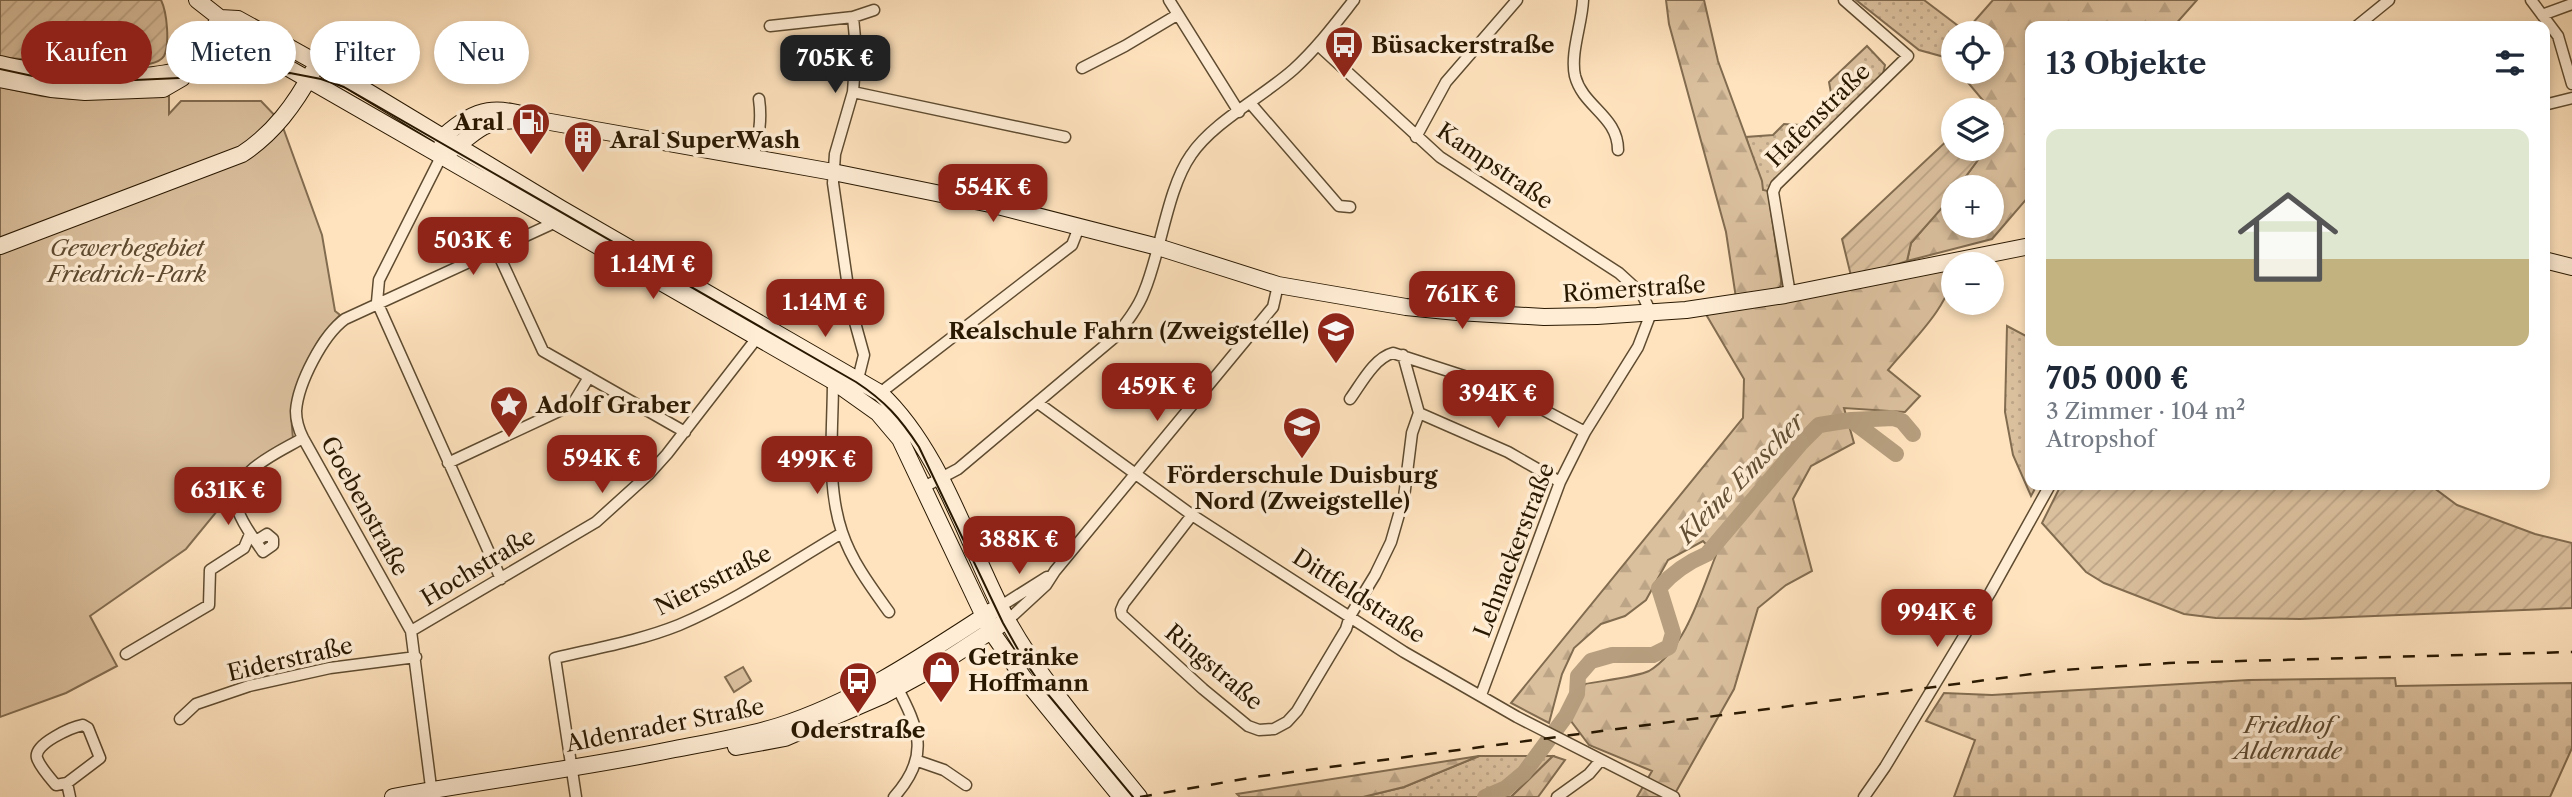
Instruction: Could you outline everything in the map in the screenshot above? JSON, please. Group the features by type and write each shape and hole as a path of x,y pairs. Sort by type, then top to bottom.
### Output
{"main road":[{"path":"197,0 220,18 229,34 556,222 836,375 890,426 908,452 988,623 1023,677 1121,797"},
{"path":"220,18 238,19 310,59"},
{"path":"0,65 39,73 96,76 166,73"},
{"path":"0,246 242,154 256,145 289,112 310,77"},
{"path":"0,79 51,89 85,92 151,91 174,84"},
{"path":"354,84 761,332"},
{"name":"Römerstraße","path":"442,155 450,141 480,127 500,121 539,120 834,172 990,204 1158,247 1278,285 1406,307 1457,312 1544,317 1651,313 1721,306 2025,247"},
{"path":"2550,262 2572,267"},
{"path":"836,375 858,379 880,393 914,430 1004,613 1044,676 1139,797"},
{"name":"Aldenrader Straße","path":"450,797 725,740 779,726 895,682 933,652 1004,613"},
{"name":"Aldenrader Straße","path":"393,797 432,794 571,772"}],"street":[{"path":"1169,0 1240,112"},
{"path":"924,486 958,469 1115,337 1132,315 1144,292 1178,183 1190,156 1207,136 1294,69 1318,45 1354,0"},
{"path":"1416,137 1446,82 1517,0"},
{"path":"1583,0 1574,63 1575,75 1586,95 1613,127 1618,138 1618,150"},
{"name":"Hafenstraße","path":"1790,293 1773,192 1776,185 1908,56 1844,0"},
{"path":"2363,21 2389,0"},
{"path":"2531,0 2547,21"},
{"path":"2542,15 2572,4"},
{"path":"770,26 853,17 874,10"},
{"path":"1082,68 1177,15"},
{"path":"853,17 856,49 852,92 835,154 833,183 851,308 864,355 858,379"},
{"path":"2550,26 2558,36 2572,84"},
{"name":"Kampstraße","path":"1318,45 1440,157 1619,273 1642,294 1651,313"},
{"path":"852,92 1065,136"},
{"path":"2550,103 2572,97"},
{"path":"753,157 762,115 760,99"},
{"path":"1251,104 1339,205 1350,206"},
{"path":"442,155 379,280 377,302 501,579"},
{"name":"Goebenstraße","path":"432,794 411,631 303,439 296,411 300,393 328,336 345,319 556,222"},
{"path":"880,393 1072,245 1079,227"},
{"path":"496,249 543,351 685,432"},
{"path":"1004,613 1055,571 1273,307 1278,285"},
{"name":"Lehnackerstraße","path":"1481,695 1560,482 1585,432 1638,347 1651,313"},
{"name":"Hochstraße","path":"411,631 596,522 649,474 685,432 761,332"},
{"path":"1350,398 1384,355 1393,353 1504,389 1585,432"},
{"path":"1350,616 1391,542 1404,497 1412,433 1419,413 1403,355"},
{"path":"836,375 833,499 842,533 856,565 889,612"},
{"path":"448,463 572,405 589,377"},
{"name":"Dittfeldstraße","path":"1038,403 1192,515 1404,652 1566,743 1674,797"},
{"path":"1419,413 1508,452 1560,482"},
{"name":"Goebenstraße","path":"126,654 209,605 210,570 244,548 253,537 236,506 239,485 245,475 303,439"},
{"path":"1864,797 1885,767 1990,593 2047,490"},
{"name":"Ringstraße","path":"1192,515 1125,604 1121,610 1122,615 1248,726 1259,730 1274,729 1292,716 1317,679 1346,629 1350,616"},
{"name":"Niersstraße","path":"571,772 555,658 643,637 679,624 720,606 842,533"},
{"name":"Eiderstraße","path":"180,719 196,704 249,686 330,668 416,657"},
{"path":"894,797 904,786 918,761 915,727 895,682"},
{"path":"83,725 88,729 100,758 67,783 54,783 37,757 37,750 74,726 83,725"},
{"path":"918,761 944,771 966,785"},
{"path":"1557,797 1589,774 1600,761"},
{"path":"571,772 576,797"},
{"path":"67,783 70,797"}],"green space":[{"path":"0,0 161,0 165,12 166,51 161,59 152,63 152,21 21,21 21,59 0,57"},
{"path":"1666,0 1704,0 1718,61 1763,190 1768,191 1781,279 1777,290 1736,298 1726,232 1669,24"},
{"path":"1856,0 1924,0 1952,21 1941,21 1941,56 1919,50"},
{"path":"1993,0 2197,0 2178,21 2025,21 2025,201 2004,225 2004,175 1967,175 1977,161 2004,161 2004,98 1981,98 1969,84 2004,84 2004,21 1975,21"},
{"path":"1867,46 1885,65 1883,74 1774,180 1768,191 1763,191 1746,137 1773,135 1784,124 1801,125 1831,93 1829,82"},
{"name":"Gewerbegebiet Friedrich-Park","path":"0,87 42,96 74,99 169,96 169,114 181,101 261,101 281,122 322,235 335,311 340,315 320,338 311,354 291,415 293,439 235,484 231,494 186,549 90,616 117,666 66,693 0,717"},
{"path":"1941,146 1941,161 1977,161 1967,175 1941,175 1941,209 1911,243 1907,261 1852,280 1842,239"},
{"path":"1941,208 1941,238 1993,238 1907,261 1911,243"},
{"path":"1941,271 1941,304 1888,370 1920,396 1905,412 1844,408 1854,443 1811,466 1793,499 1812,571 1786,585 1758,608 1734,689 1673,797 1637,797 1652,771 1589,745 1571,721 1585,684 1649,671 1673,649 1698,603 1716,555 1703,541 1668,560 1646,600 1625,616 1601,624 1574,648 1562,674 1549,723 1511,703 1743,418 1744,379 1704,311"},
{"path":"2007,326 2025,335 2025,482 2013,455 2005,412"},
{"path":"2058,490 2437,490 2457,505 2535,534 2572,543 2572,608 2300,619 2216,618 2184,614 2104,583 2086,572 2042,523"},
{"path":"743,667 751,681 734,692 725,677"},
{"name":"Friedhof Aldenrade","path":"2395,678 2396,686 2572,683 2572,748 2550,797 1954,797 1975,740 1926,721 1944,693 1992,695 2249,680"},
{"path":"1479,756 1553,756 1511,797 1363,797 1404,787"},
{"path":"1479,756 1404,787 1363,797 1240,797 1237,794"},
{"path":"1553,756 1565,760 1538,797 1511,797"}],"waterway":[{"name":"Kleine Emscher","path":"1485,797 1506,788 1524,773 1566,716 1577,694 1578,676 1591,661 1612,655 1653,655 1669,647 1673,633 1659,588 1681,568 1707,554 1819,425 1893,418 1902,421 1913,434"},
{"name":"Kleine Emscher","path":"1851,420 1896,454"}],"tram line":[{"path":"0,69 42,78 91,82 290,73 344,87 856,382 891,411 919,447 1003,623 1024,660 1046,692 1133,797"}],"railway":[{"path":"1140,797 1255,777 2062,670 2169,663 2572,652"}],"place":[{"name":"Büsackerstraße","path":"1344,79"},
{"name":"Aral","path":"531,156"},
{"name":"Aral SuperWash","path":"583,174"},
{"name":"Realschule Fahrn (Zweigstelle)","path":"1336,365"},
{"name":"Adolf Graber","path":"509,439"},
{"name":"Förderschule Duisburg Nord (Zweigstelle)","path":"1302,460"},
{"name":"Getränke Hoffmann","path":"941,704"},
{"name":"Oderstraße","path":"858,715"}]}
